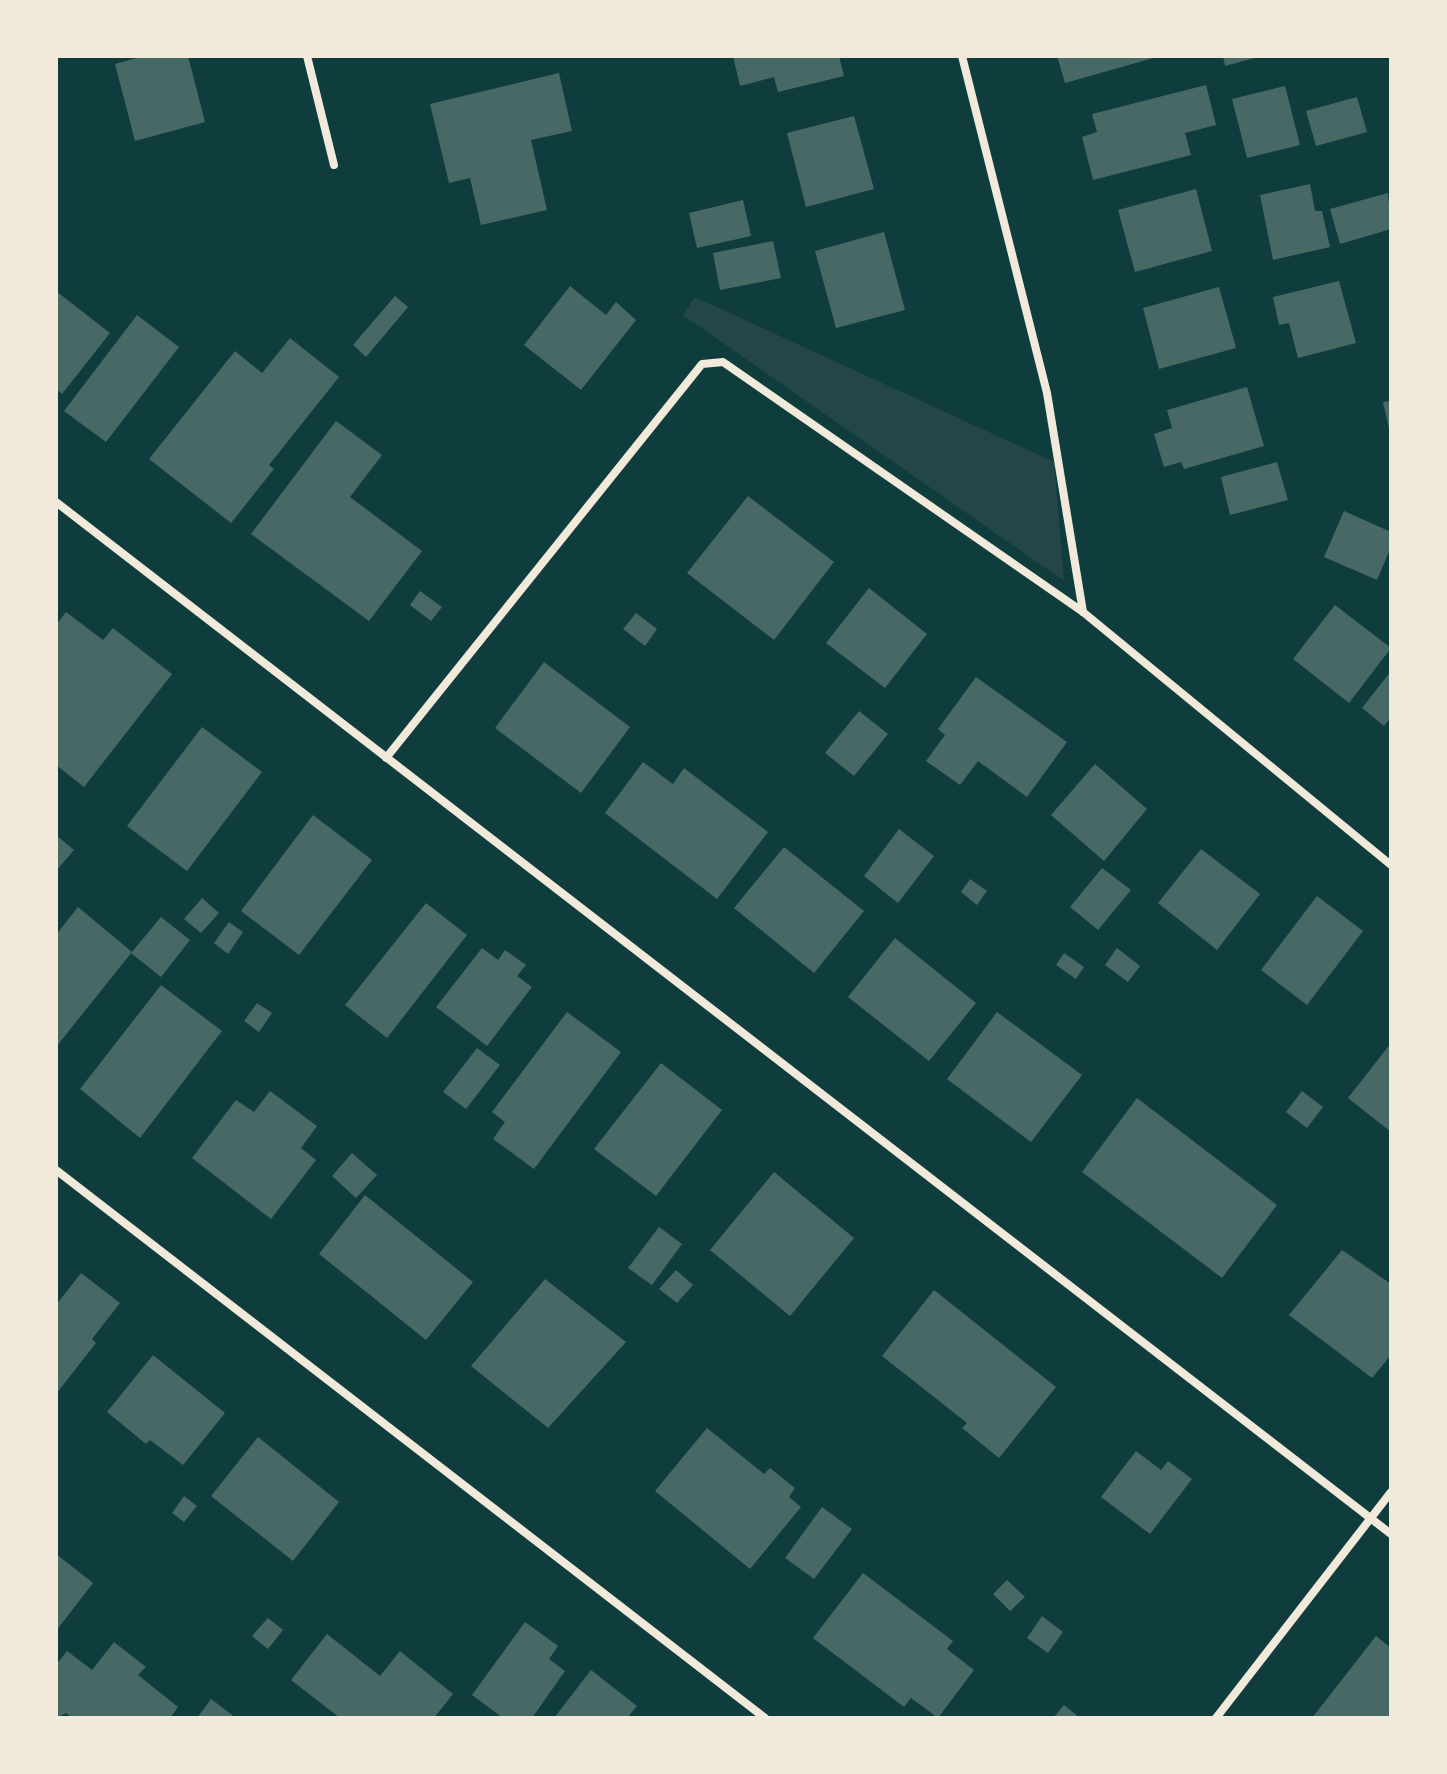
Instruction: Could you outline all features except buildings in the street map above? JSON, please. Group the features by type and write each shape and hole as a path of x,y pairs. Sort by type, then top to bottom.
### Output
{"street":[{"path":"307,56 334,165"},
{"path":"962,56 1047,393 1083,612"},
{"path":"386,758 702,364 723,362 1083,612 1391,865"},
{"path":"56,502 1391,1534"},
{"path":"56,1170 765,1718"},
{"path":"1216,1718 1391,1492"}],"shaded area":[{"path":"695,297 1054,462 1064,581 683,315"}]}
